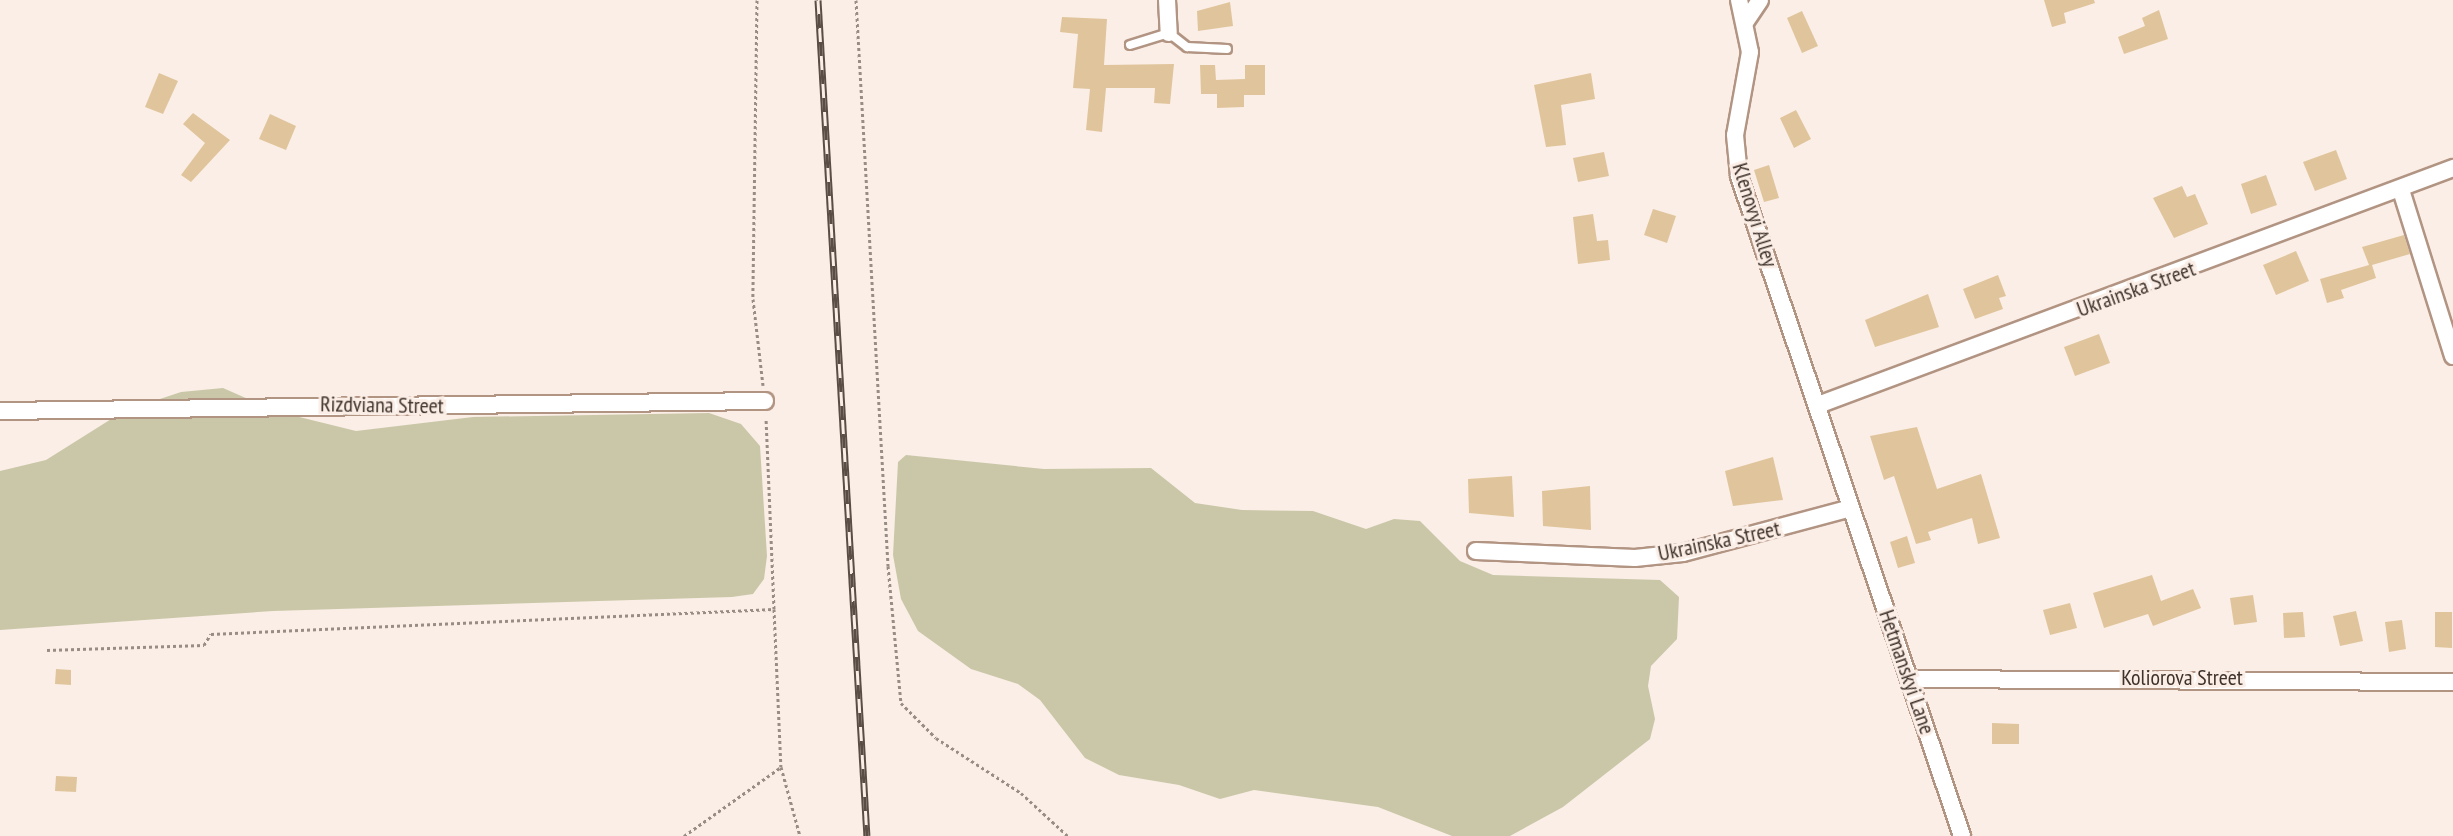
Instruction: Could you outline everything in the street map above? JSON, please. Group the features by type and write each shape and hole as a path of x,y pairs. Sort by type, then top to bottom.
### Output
{"street":[{"path":"1167,0 1169,33"},
{"name":"Klenovyi Alley","path":"1739,0 1746,21 1750,52 1735,135 1738,176 1818,405 1851,508"},
{"path":"1746,21 1760,0"},
{"name":"Ukrainska Street","path":"1818,405 2401,190 2453,168"},
{"path":"2401,190 2453,356"},
{"name":"Rizdviana Street","path":"0,411 765,401"},
{"name":"Ukrainska Street","path":"1476,551 1635,558 1683,553 1851,508"},
{"name":"Hetmanskyi Lane","path":"1851,508 1962,836"},
{"name":"Koliorova Street","path":"1910,679 2453,682"}],"lane":[{"path":"1130,45 1169,33 1187,47 1227,49"}],"path":[{"path":"757,0 753,299 765,401 781,767 800,836"},
{"path":"856,0 901,703 936,738 1021,793 1068,836"},
{"path":"46,650 204,645 211,634 774,609"},
{"path":"684,836 781,767"}],"shaded area":[{"path":"223,388 275,411 356,431 473,417 709,413 741,424 760,446 767,556 764,579 753,594 732,597 273,611 0,630 0,471 46,460 124,411 181,392"},
{"path":"906,455 1044,469 1151,468 1195,503 1242,510 1313,511 1366,529 1394,519 1420,521 1460,561 1493,575 1660,580 1679,597 1677,639 1651,666 1648,686 1655,719 1650,739 1563,807 1510,836 1452,836 1378,807 1254,790 1220,799 1179,785 1119,775 1085,758 1040,700 1018,684 971,669 918,631 901,599 893,555 898,462"}],"building":[{"path":"2044,0 2094,0 2095,3 2064,13 2066,23 2052,27"},
{"path":"1230,2 1233,26 1198,31 1197,11"},
{"path":"2159,10 2168,39 2124,54 2118,37 2145,26 2142,18"},
{"path":"1802,11 1818,46 1802,53 1787,18"},
{"path":"1062,17 1107,19 1104,65 1174,64 1170,104 1154,103 1155,88 1106,88 1102,132 1086,130 1090,89 1073,88 1078,34 1060,32"},
{"path":"1200,65 1215,65 1216,80 1245,79 1245,65 1265,65 1265,95 1244,95 1244,107 1217,108 1217,94 1201,94"},
{"path":"159,73 178,81 163,114 145,107"},
{"path":"1591,73 1595,99 1561,105 1566,145 1546,147 1534,85"},
{"path":"1796,110 1811,139 1794,148 1780,118"},
{"path":"193,113 230,140 191,182 181,175 205,143 183,124"},
{"path":"270,114 296,126 286,150 259,139"},
{"path":"2336,150 2347,179 2315,191 2303,162"},
{"path":"1604,152 1609,176 1578,182 1573,158"},
{"path":"1769,165 1779,198 1764,202 1754,170"},
{"path":"2266,175 2277,205 2251,214 2241,184"},
{"path":"2182,186 2187,197 2195,194 2208,224 2174,238 2153,198"},
{"path":"1653,209 1676,216 1667,243 1644,235"},
{"path":"1593,214 1597,241 1608,240 1610,260 1578,264 1573,217"},
{"path":"2404,235 2410,254 2372,265 2376,278 2341,290 2344,298 2327,303 2320,279 2369,265 2362,247"},
{"path":"2296,251 2309,281 2276,295 2263,265"},
{"path":"1998,275 2006,296 1999,298 2003,309 1975,319 1963,289"},
{"path":"1928,294 1939,327 1875,347 1865,320"},
{"path":"2099,334 2110,363 2075,376 2064,347"},
{"path":"1917,427 1937,489 1981,474 2000,538 1978,544 1972,518 1928,532 1931,540 1916,544 1894,476 1884,480 1870,436"},
{"path":"1773,457 1783,500 1733,506 1725,471"},
{"path":"1512,476 1514,517 1469,513 1468,479"},
{"path":"1590,486 1591,530 1543,526 1542,491"},
{"path":"1907,536 1915,563 1898,568 1890,542"},
{"path":"2152,575 2161,601 2193,589 2201,608 2153,626 2148,614 2104,628 2093,593"},
{"path":"2253,595 2257,622 2234,625 2230,598"},
{"path":"2070,603 2077,628 2050,635 2043,610"},
{"path":"2356,611 2363,641 2340,646 2333,616"},
{"path":"2303,612 2305,637 2284,638 2283,613"},
{"path":"2435,612 2452,612 2452,648 2435,647"},
{"path":"2402,620 2406,649 2389,652 2385,622"},
{"path":"56,669 71,670 71,685 55,684"},
{"path":"1992,723 2019,724 2019,744 1992,744"},
{"path":"56,776 77,777 76,792 55,791"}],"railway":[{"path":"818,0 867,836"}]}
